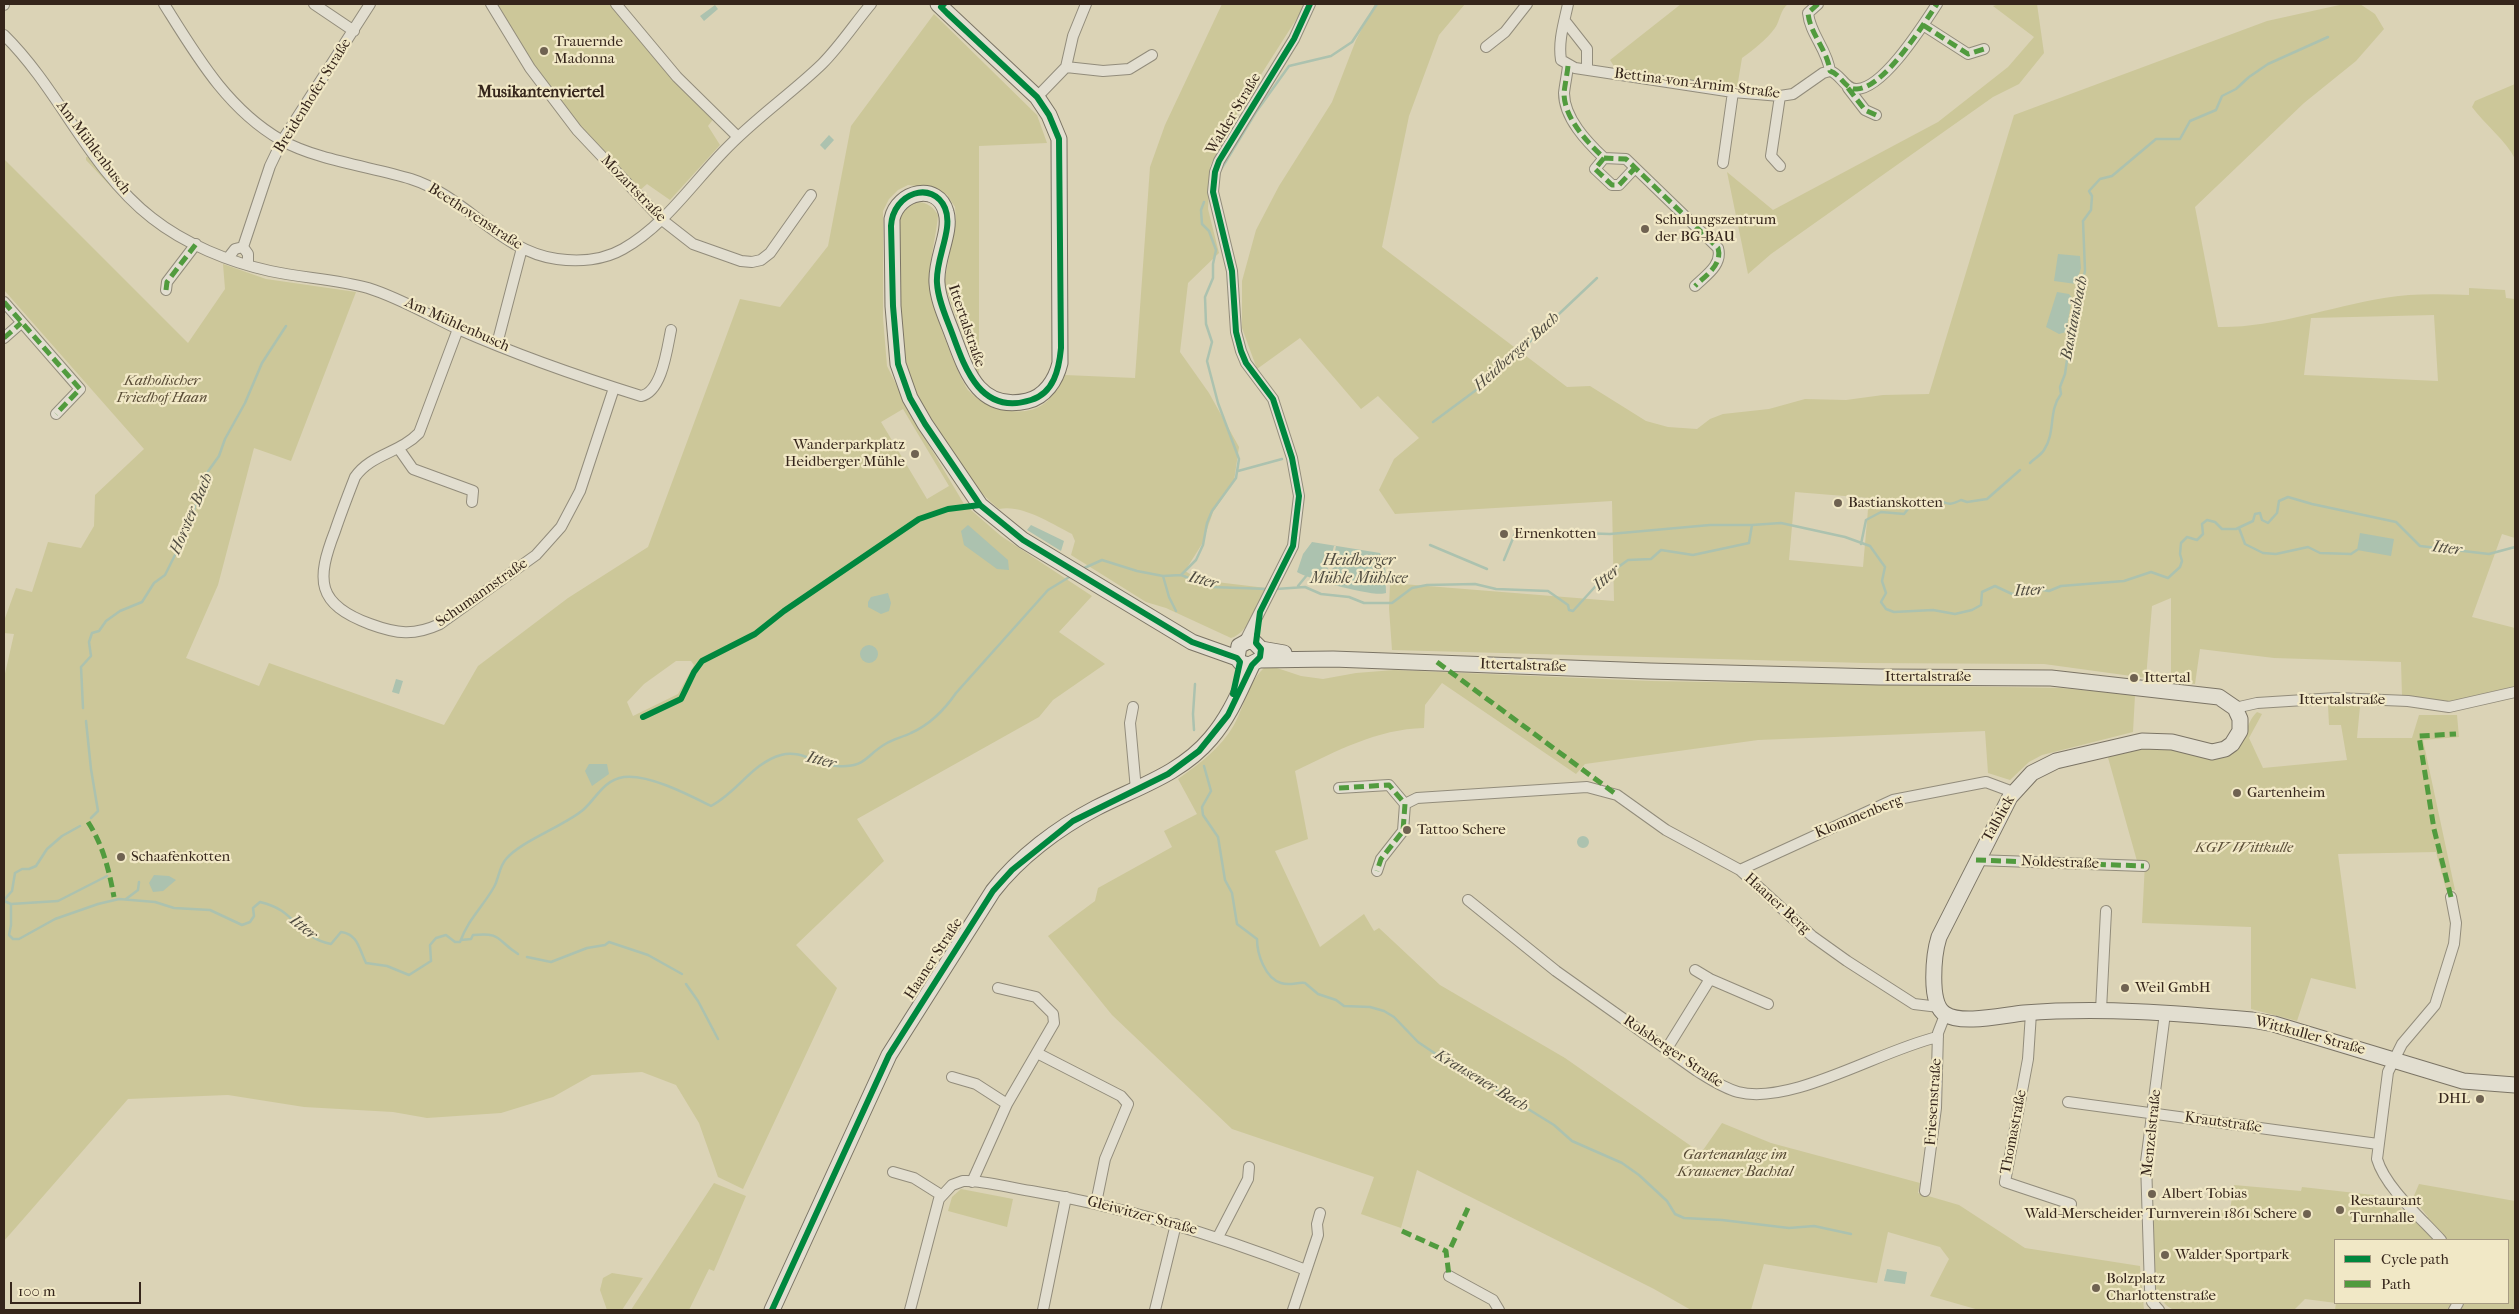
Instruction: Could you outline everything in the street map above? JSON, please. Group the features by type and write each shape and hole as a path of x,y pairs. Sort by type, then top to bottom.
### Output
{"main road":[{"name":"Ittertalstraße","path":"941,5 1038,97 1049,115 1059,139 1061,348 1058,373 1054,381 1042,394 1032,400 1020,403 998,400 987,396 973,382 964,366 947,318 937,281 939,258 947,229 947,213 941,202 929,195 913,194 904,198 893,212 892,284 895,341 898,364 910,398 936,442 980,505 1023,540 1165,625 1248,653 1333,659 1648,671 1879,677 2051,678 2218,697 2235,708"},
{"name":"Haaner Straße","path":"772,1310 889,1055 993,891 1012,870 1073,821 1168,774 1184,764 1211,738 1228,715 1248,653"},
{"name":"Talblick","path":"1942,1011 1934,989 1935,948 1948,915 2013,792 2032,773 2056,761 2124,744 2159,740 2212,752 2225,749 2232,744 2240,731 2240,719 2235,708"},
{"name":"Wittkuller Straße","path":"1942,1011 1967,1019 2031,1013 2101,1010 2165,1013 2267,1023 2394,1059 2463,1081 2515,1085"}],"street":[{"name":"Beethovenstraße","path":"164,4 196,55 228,99 250,119 282,141 329,158 424,184 457,202 522,248 556,259 579,261 604,257 622,250 642,237 662,219 738,137 823,63 871,4"},
{"path":"314,4 354,31"},
{"name":"Breidenhofer Straße","path":"242,247 270,166 282,141 324,72 354,31 370,4"},
{"name":"Mozartstraße","path":"491,4 530,68 577,130 662,219 693,244 752,262 761,260 770,252 811,195"},
{"path":"616,4 677,77 738,137"},
{"path":"1038,97 1066,67 1073,36 1086,4"},
{"name":"Walder Straße","path":"1274,584 1293,546 1297,515 1297,481 1273,399 1240,351 1236,332 1232,271 1213,192 1215,172 1219,161 1294,39 1310,4"},
{"path":"1486,47 1505,32 1527,4"},
{"path":"1568,4 1560,51 1561,60 1568,66 1564,94 1567,111 1590,144 1604,158 1626,159 1718,248 1720,258 1717,263 1695,286"},
{"path":"1818,4 1808,14 1809,21 1828,57 1830,71 1836,72 1865,110 1876,115"},
{"path":"1848,88 1864,88 1894,65 1937,4"},
{"path":"1564,21 1587,49 1587,70"},
{"path":"1924,24 1968,54 1984,49"},
{"name":"Am Mühlenbusch","path":"4,35 32,66 94,154 127,195 171,232 196,244 228,258 270,271 368,288 406,301 458,328 497,344 614,388 641,396 648,394 654,389 665,359 671,330"},
{"path":"1066,67 1103,72 1129,69 1152,55"},
{"name":"Bettina-von-Arnim-Straße","path":"1568,66 1733,92 1780,96 1793,94 1823,73 1830,71"},
{"path":"1723,163 1733,92"},
{"path":"1780,96 1770,156 1780,166"},
{"path":"1604,158 1595,169 1612,185 1619,185 1635,168"},
{"path":"166,290 168,282 196,244"},
{"path":"228,258 235,249 242,247 248,254 248,265"},
{"path":"497,344 522,248"},
{"path":"4,302 80,389 56,414"},
{"path":"4,338 21,322"},
{"name":"Schumannstraße","path":"458,328 424,423 410,442 366,464 355,477 324,560 324,585 332,600 344,612 356,619 382,628 405,633 422,632 440,624 536,555 561,527 580,491 611,404 614,388"},
{"path":"399,449 414,469 472,491 472,502"},
{"name":"Haaner Straße","path":"1248,653 1260,612 1274,584"},
{"name":"Ittertalstraße","path":"2235,708 2257,703 2336,698 2408,701 2449,707 2515,692"},
{"path":"1133,707 1130,723 1136,790"},
{"name":"Klommenberg","path":"1740,870 1893,800 1986,782 2013,792"},
{"path":"1339,788 1389,785 1405,804 1403,831 1381,859 1377,870"},
{"name":"Haaner Berg","path":"1405,804 1416,798 1587,787 1617,795 1666,830 1740,870 1812,936 1847,962 1914,1004 1942,1011"},
{"name":"Noldestraße","path":"1976,860 2144,866"},
{"path":"2440,1239 2381,1172 2377,1159 2386,1080 2402,1044 2432,1011 2455,939 2456,923 2451,897"},
{"name":"Rolsberger Straße","path":"1468,900 1556,971 1666,1050 1719,1084 1738,1092 1754,1094 1777,1093 1938,1037"},
{"path":"2101,1010 2106,911"},
{"path":"1696,970 1710,979 1768,1004"},
{"path":"1666,1050 1710,979"},
{"path":"910,1310 937,1204 941,1195 955,1184 972,1182 1007,1104 1054,1023 1053,1014 1031,994 998,988"},
{"name":"Friesenstraße","path":"1925,1191 1936,1108 1938,1037 1942,1011"},
{"name":"Thomastraße","path":"2031,1013 2028,1059 2005,1182 2071,1204"},
{"name":"Menzelstraße","path":"2159,1310 2152,1302 2150,1289 2146,1162 2165,1013"},
{"path":"1037,1053 1121,1096 1128,1104 1105,1160 1096,1203"},
{"path":"952,1077 976,1084 1007,1104"},
{"name":"Krautstraße","path":"2068,1102 2378,1144"},
{"path":"1218,1237 1248,1179 1249,1167"},
{"path":"893,1172 914,1178 941,1195"},
{"name":"Gleiwitzer Straße","path":"972,1182 1096,1203 1176,1224 1218,1237 1306,1270"},
{"path":"1043,1310 1066,1197"},
{"path":"1293,1310 1318,1235 1317,1224 1320,1213"},
{"path":"1155,1310 1176,1224"},
{"path":"1449,1276 1493,1300 1499,1310"}],"green space":[{"path":"496,4 612,4 714,118 708,126 720,145 670,200 647,184 639,191 594,145 534,68"},
{"path":"1222,4 1306,4 1241,106 1210,166 1208,209 1219,253 1188,283 1180,352 1209,393 1239,447 1234,481 1213,512 1202,544 1185,571 1200,580 1266,588 1248,624 1238,635 1231,638 1166,608 1146,602 1071,555 1075,541 1072,534 1027,512 1008,508 999,509 984,495 938,432 912,383 904,361 899,332 897,242 900,219 907,207 916,202 925,203 938,215 930,275 933,303 947,344 965,385 969,391 985,403 1006,410 1027,411 1045,403 1065,375 1135,378 1150,167 1165,125"},
{"path":"1375,4 1465,4 1439,35 1409,116 1382,247 1567,387 1590,386 1646,421 1668,427 1697,429 1710,419 1723,414 1769,409 1805,399 1846,400 1883,395 1929,394 2014,115 2267,21 2344,4 2360,4 2375,14 2384,29 2356,61 2304,103 2195,207 2218,327 2281,321 2395,296 2426,294 2469,295 2469,288 2505,290 2506,298 2515,299 2515,538 2502,534 2472,617 2515,628 2515,686 2452,702 2402,696 2401,662 2274,658 2200,649 2195,684 2171,680 2171,598 2152,606 2146,678 2044,664 1865,663 1392,650 1389,608 1390,583 1614,601 1612,501 1395,514 1379,490 1394,459 1419,438 1378,396 1361,409 1300,338 1257,369 1242,328 1242,281 1256,230 1279,186 1332,102 1356,40","holes":["2434,315 2438,381 2304,375 2311,318","1795,492 1869,498 1863,567 1789,560"]},
{"path":"1681,4 1788,4 1783,9 1777,25 1742,58 1737,88 1617,71 1610,60"},
{"path":"1999,4 2037,4 2044,53 2019,84 1993,97 1771,254 1748,274 1727,172 1773,210 1938,122 2008,67 2034,37 1993,6"},
{"name":"Katholischer Friedhof Haan","path":"934,14 1037,115 1047,143 979,146 979,378 944,284 956,219 955,207 947,195 935,188 908,185 898,190 889,199 883,211 883,318 887,366 914,420 964,504 1001,536 1092,596 1059,632 1105,664 1053,700 1039,717 857,819 884,861 796,945 837,988 743,1189 718,1177 699,1123 676,1085 642,1072 592,1075 553,1097 501,1113 427,1118 393,1112 304,1107 228,1095 128,1099 4,1241 4,678 14,634 4,633 4,621 16,588 32,592 48,542 81,548 94,526 95,495 144,449 4,290 4,159 188,343 225,289 223,264 266,279 356,292 291,461 254,448 218,585 186,658 259,686 269,663 444,725 478,666 568,598 648,547 740,299 780,307 828,246 851,126","holes":["903,409 949,486 927,499 881,422","676,661 691,661 694,665 678,694 633,716 627,702 644,684"]},
{"path":"2515,84 2515,159 2506,145 2472,107 2475,101"},
{"path":"86,157 89,157 113,189 86,160"},
{"name":"Gartenanlage im Krausener Bachtal","path":"1274,667 1301,676 1323,679 1356,673 1394,670 1651,681 2061,688 2135,695 2133,732 2042,755 2029,762 2010,780 1988,773 1985,731 1758,740 1585,764 1576,774 1442,683 1425,705 1424,728 1390,732 1358,742 1295,771 1308,839 1275,851 1320,947 1364,914 1374,931 1379,928 1440,985 1565,1058 1701,1153 1722,1123 1771,1143 1920,1183 1918,1193 1959,1205 2025,1248 2140,1266 2144,1310 1979,1310 1930,1296 1949,1259 1940,1247 1888,1232 1877,1283 1764,1264 1751,1310 1691,1310 1654,1289 1417,1170 1401,1228 1361,1214 1374,1177 1232,1129 1112,1015 1048,936 1095,901 1098,888 1172,847 1164,831 1197,814 1178,779 1202,761 1223,741 1234,725 1258,674 1264,668"},
{"name":"KGV Wittkulle","path":"2328,705 2360,706 2357,738 2412,738 2419,715 2457,715 2459,737 2423,740 2455,890 2446,889 2436,852 2338,854 2356,989 2311,978 2297,1021 2251,1009 2251,927 2142,923 2145,862 2137,861 2107,754 2140,748 2161,747 2208,757 2226,757 2237,749 2257,712 2262,714 2249,738 2263,768 2347,760 2341,725 2329,725"},
{"path":"714,1183 746,1196 714,1271 709,1269 689,1310 631,1310"},
{"name":"Walder Sportpark","path":"2419,1184 2515,1201 2515,1310 2335,1310 2336,1304 2509,1304 2509,1239 2334,1239 2334,1303 2305,1299 2294,1310 2174,1310 2164,1303 2158,1294 2154,1282 2152,1269 2153,1218 2213,1210 2230,1210 2234,1185 2301,1191 2302,1187 2391,1197 2405,1213 2405,1216 2428,1217 2413,1198"},
{"path":"961,1189 1013,1199 1007,1227 948,1211 952,1197"},
{"path":"612,1273 643,1278 622,1310 607,1310 600,1290 603,1278"}],"water":[{"path":"715,5 718,9 704,21 700,16"},
{"path":"829,135 834,140 825,150 820,145"},
{"path":"2058,254 2080,256 2081,268 2076,284 2054,281"},
{"path":"2057,292 2069,294 2072,298 2066,332 2059,334 2046,327"},
{"path":"968,525 1008,560 1009,570 997,569 964,545 961,531"},
{"path":"1031,525 1064,541 1061,551 1027,530"},
{"path":"2360,533 2394,539 2391,556 2357,550"},
{"name":"Heidberger Mühle Mühlsee","path":"1312,542 1380,553 1385,564 1386,593 1369,593 1342,587 1297,572 1303,554"},
{"path":"888,593 891,603 889,611 881,614 868,607 871,597"},
{"path":"869,645 875,648 878,654 875,660 869,663 863,660 860,654 863,648"},
{"path":"396,679 403,681 399,694 392,692"},
{"path":"589,764 607,764 609,774 592,786 585,771"},
{"path":"1585,836 1588,837 1588,847 1581,848 1578,847 1577,840 1578,837"},
{"path":"154,875 169,876 176,880 163,891 153,892 149,883"},
{"path":"1887,1269 1907,1272 1905,1284 1884,1281"}],"pier":[{"path":"1334,546 1336,546 1333,561 1335,566 1330,571 1325,565 1330,561"}],"waterway":[{"path":"1220,171 1256,112 1289,66 1331,56 1352,42 1377,4"},
{"name":"Bastiansbach","path":"2030,463 2043,452 2048,443 2055,407 2061,394 2060,387 2065,374 2068,353 2074,340 2080,290 2085,271 2083,221 2091,210 2092,196 2089,191 2100,179 2112,176 2156,139 2180,139 2190,121 2216,110 2222,96 2236,89 2268,64 2328,37"},
{"path":"1181,575 1196,560 1203,545 1207,523 1212,511 1236,478 1239,459 1218,403 1207,361 1212,342 1206,324 1205,297 1213,278 1216,250 1209,231 1202,224 1201,210 1204,202"},
{"name":"Heidberger Bach","path":"1433,422 1487,382 1597,278"},
{"name":"Horster Bach","path":"83,708 81,667 91,656 89,642 92,633 99,631 106,621 120,611 142,602 154,583 165,575 189,527 204,477 219,456 225,439 245,403 262,363 286,326"},
{"name":"Heidberger Bach","path":"1238,471 1282,459"},
{"name":"Bastiansbach","path":"1861,544 1866,520 1881,512 1904,514 1912,504 1926,506 1934,500 1949,504 1961,500 1967,502 1987,499 2020,470"},
{"name":"Itter","path":"1276,589 1305,587 1321,594 1349,597 1364,603 1392,603 1412,588 1427,585 1475,584 1496,589 1548,591 1568,605 1569,610 1573,611 1603,578 1628,560 1651,559 1661,550 1693,555 1749,543 1752,525 1781,523 1845,537 1870,546 1885,567 1882,581 1886,593 1881,602 1886,609 1894,612 1933,610 1955,614 1972,610 1981,605 1982,592 1995,586 2012,594 2037,589 2049,591 2061,586 2124,581 2151,572 2168,578 2180,567 2182,561 2180,554 2181,543 2187,537 2197,540 2203,534 2202,524 2207,520 2215,522 2222,529 2236,529 2253,521 2255,514 2260,513 2262,520 2268,523 2277,513 2279,501 2288,497 2396,522 2420,546 2489,554 2515,547"},
{"path":"1504,560 1516,531 1610,534 1710,525 1752,525"},
{"path":"2239,528 2245,544 2263,553 2276,554 2308,547 2320,553 2351,554 2357,550"},
{"path":"1430,545 1487,569"},
{"name":"Itter","path":"1082,569 1102,560 1137,571 1163,576 1181,575 1211,587 1268,589"},
{"path":"1298,586 1307,575"},
{"name":"Itter","path":"4,901 11,904 9,935 13,939 19,939 55,919 119,899 155,902 174,908 210,910 242,925 250,922 254,916 253,908 260,902 282,911 310,935 323,942 331,944 341,932 347,933 355,939 366,963 387,966 409,975 431,961 430,945 436,938 446,935 455,942 460,942 467,926 494,887 504,862 513,852 575,816 588,806 600,791 611,782 624,777 645,779 669,786 711,806 729,794 761,765 781,755 796,754 837,766 860,763 887,743 918,730 936,716 1048,590 1071,576"},
{"name":"Krausener Bach","path":"1163,576 1169,597 1176,611"},
{"name":"Krausener Bach","path":"1194,730 1195,684"},
{"name":"Horster Bach","path":"86,721 98,811 91,818"},
{"name":"Krausener Bach","path":"1204,766 1211,791 1202,807 1203,815 1218,837 1225,880 1232,893 1237,924 1257,939 1258,952 1263,965 1275,980 1287,984 1305,983 1318,994 1336,1000 1344,1006 1370,1007 1384,1011 1394,1017 1418,1042 1470,1077 1486,1083 1554,1125 1572,1141 1622,1163 1639,1175 1667,1201 1675,1214 1684,1218 1722,1220 1789,1228 1814,1226 1851,1234"},
{"name":"Horster Bach","path":"4,900 12,891 15,873 22,869 36,866 47,849 62,836 80,826"},
{"path":"11,904 58,901 107,876"},
{"path":"126,899 138,890 139,882"},
{"path":"461,940 471,939 473,935 494,936 518,954"},
{"path":"527,957 551,962 587,948 605,945 609,942 648,955 682,974"},
{"path":"686,984 698,1001 718,1039"}],"marked path":[{"path":"1818,4 1808,13 1809,21 1826,56 1830,71 1853,89 1868,86 1890,67 1913,40 1937,4"},
{"path":"1923,25 1968,54 1984,49"},
{"path":"1568,66 1564,93 1565,102 1572,120 1584,137 1604,158 1626,159 1718,248 1719,254 1716,265 1695,286"},
{"path":"1848,88 1865,110 1876,115"},
{"path":"1604,158 1595,169 1612,185 1619,185 1635,168"},
{"path":"166,290 167,282 196,244"},
{"path":"4,302 80,389 56,414"},
{"path":"4,338 21,323"},
{"path":"1437,662 1617,795"},
{"path":"2451,897 2434,829 2419,736 2456,734"},
{"path":"1339,788 1389,785 1405,804 1403,831 1381,859 1377,871"},
{"path":"88,822 105,858 114,897"},
{"path":"1976,860 2144,866"},
{"path":"1458,1230 1468,1208"},
{"path":"1402,1231 1446,1251 1449,1276"},
{"path":"1451,1247 1457,1234"}],"cycle path":[{"path":"944,4 941,7 1037,97 1049,115 1059,139 1061,348 1059,364 1054,379 1039,397 1014,403 999,401 987,395 978,386 963,361 939,296 937,274 946,235 947,216 945,208 939,199 932,194 923,192 914,194 906,198 899,205 893,214 891,226 893,306 898,364 910,398 925,424 980,505 1023,540 1192,642 1237,658 1240,662 1233,694"},
{"path":"772,1310 889,1055 993,891 1012,870 1073,821 1168,774 1199,751 1228,715 1252,665 1260,657 1261,649 1256,643 1260,612 1293,546 1299,496 1292,458 1273,399 1246,363 1241,351 1236,332 1232,271 1213,192 1215,172 1219,161 1294,39 1310,4"},
{"path":"643,717 681,699 694,672 702,661 755,634 784,611 919,519 948,509 980,505"}],"place":[{"name":"Trauernde Madonna","path":"544,51"},
{"name":"Schulungszentrum der BG-BAU","path":"1645,229"},
{"name":"Wanderparkplatz Heidberger Mühle","path":"915,454"},
{"name":"Bastianskotten","path":"1838,503"},
{"name":"Ernenkotten","path":"1504,534"},
{"name":"Ittertal","path":"2134,678"},
{"name":"Gartenheim","path":"2237,793"},
{"name":"Tattoo Schere","path":"1407,830"},
{"name":"Schaafenkotten","path":"121,857"},
{"name":"Weil GmbH","path":"2125,988"},
{"name":"DHL","path":"2480,1099"},
{"name":"Albert Tobias","path":"2152,1194"},
{"name":"Restaurant Turnhalle","path":"2340,1210"},
{"name":"Wald-Merscheider Turnverein 1861 Schere","path":"2307,1214"},
{"name":"Walder Sportpark","path":"2165,1255"},
{"name":"Bolzplatz Charlottenstraße","path":"2096,1288"}],"district":[{"name":"Musikantenviertel","path":"541,93"}]}
